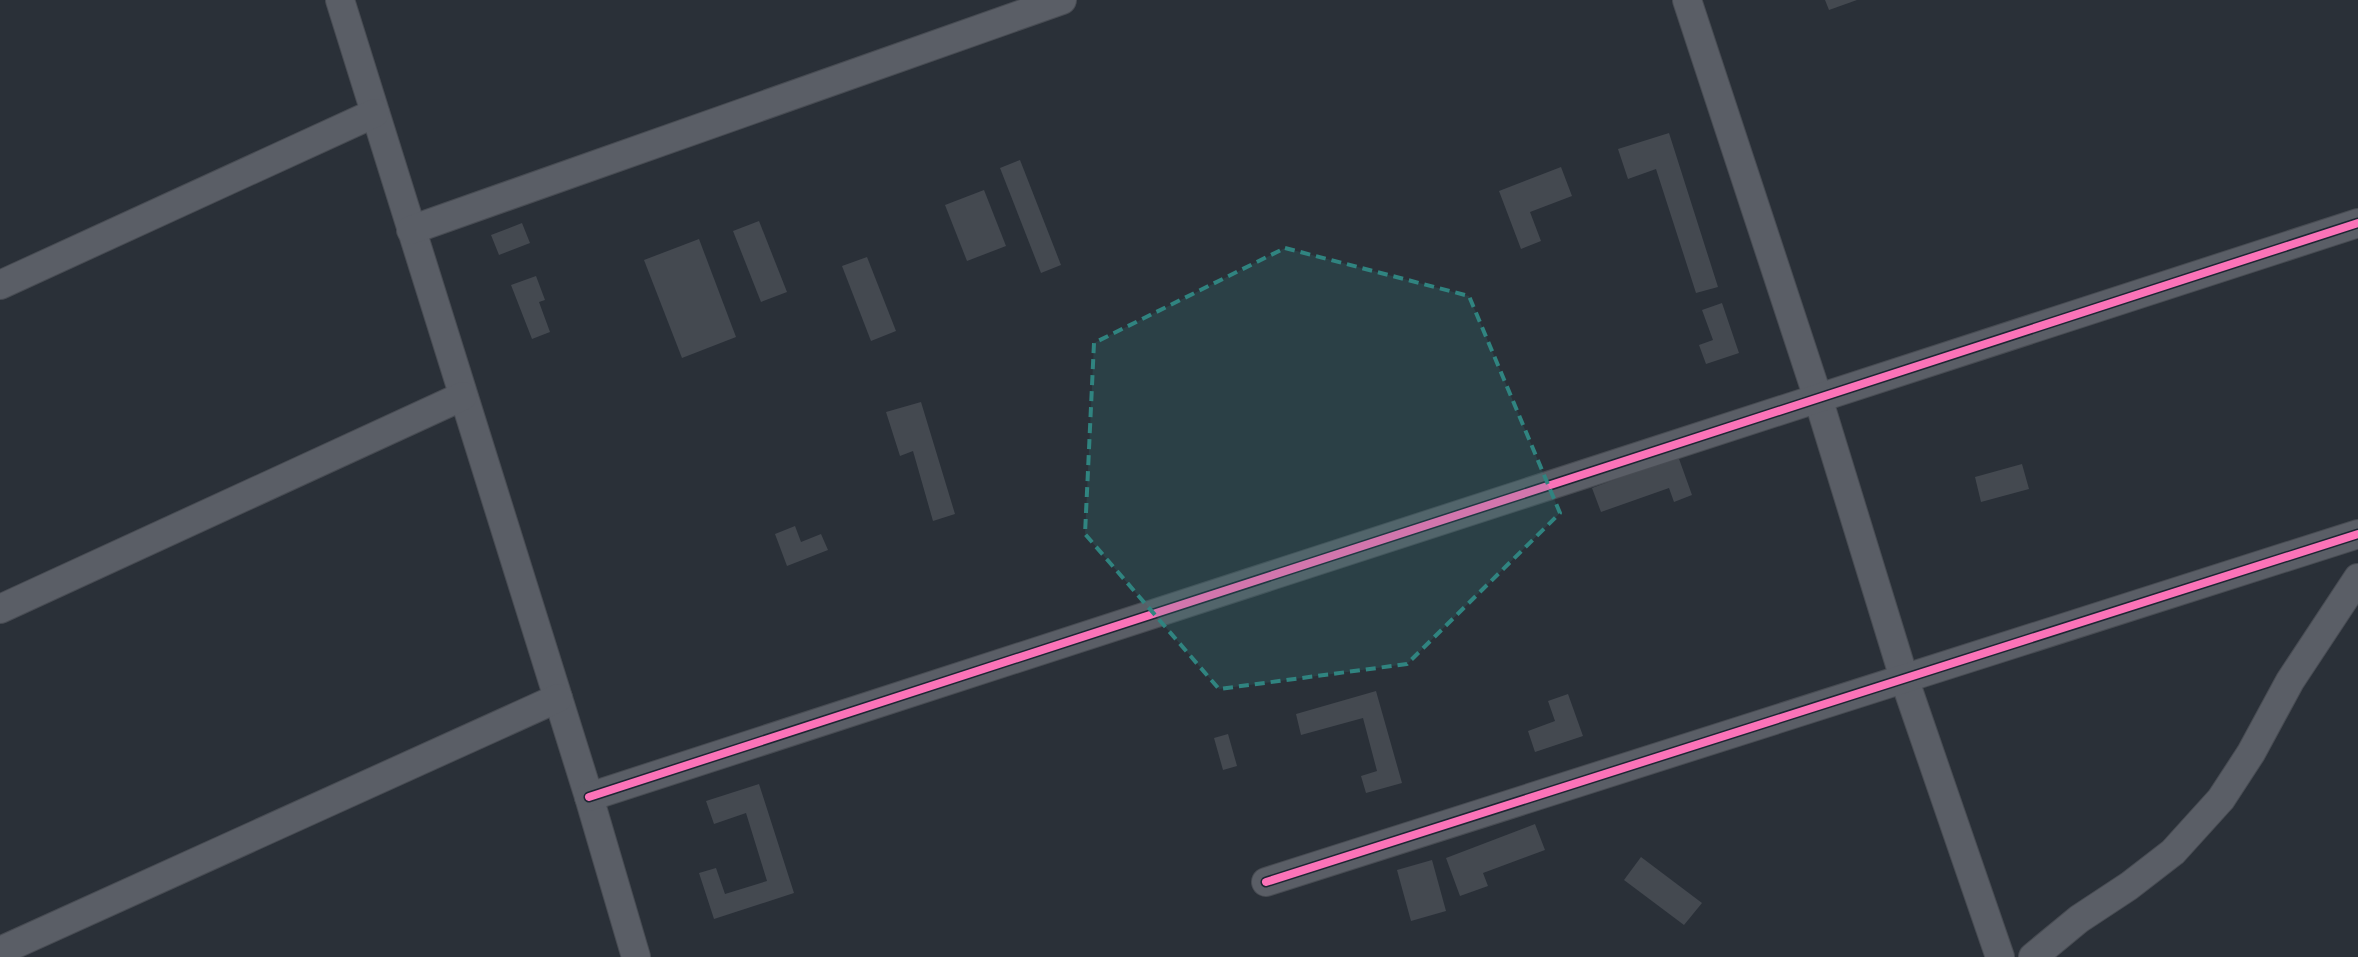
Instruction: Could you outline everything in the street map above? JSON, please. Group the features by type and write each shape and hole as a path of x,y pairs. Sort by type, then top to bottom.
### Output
{"street":[{"path":"340,0 589,797 636,957"},
{"path":"411,230 1062,0"},
{"path":"1687,0 1818,398 1904,678 2000,957"},
{"path":"0,285 375,113"},
{"path":"589,797 2358,223"},
{"path":"0,609 463,396"},
{"path":"1266,882 2358,534"},
{"path":"2033,957 2079,919 2129,886 2173,852 2221,799 2251,753 2290,681 2353,594"},
{"path":"0,952 558,698"}],"highlighted area":[{"path":"1285,248 1469,296 1560,513 1407,664 1219,689 1085,534 1094,343"}],"building":[{"path":"1825,0 1857,0 1829,10"},
{"path":"1669,133 1718,287 1696,293 1656,169 1628,179 1618,149"},
{"path":"1020,160 1061,265 1041,273 1000,168"},
{"path":"1561,167 1572,196 1530,212 1541,241 1521,249 1499,191"},
{"path":"984,190 1006,246 967,261 945,205"},
{"path":"759,221 787,292 761,302 733,231"},
{"path":"522,223 530,243 499,255 491,235"},
{"path":"699,239 736,337 682,358 644,260"},
{"path":"867,257 896,331 871,341 842,266"},
{"path":"536,276 545,300 539,302 550,332 532,339 511,285"},
{"path":"1722,303 1739,353 1706,364 1699,345 1713,340 1702,310"},
{"path":"921,402 955,514 933,521 913,451 900,456 886,412"},
{"path":"1678,456 1692,495 1674,502 1669,488 1601,512 1592,488"},
{"path":"2022,464 2029,489 1981,502 1975,477"},
{"path":"795,526 801,542 821,534 828,550 787,566 775,534"},
{"path":"1376,691 1402,783 1366,793 1361,776 1377,771 1363,718 1301,735 1296,714"},
{"path":"1568,694 1583,736 1535,752 1528,731 1555,721 1548,701"},
{"path":"1228,734 1237,766 1223,770 1214,738"},
{"path":"759,784 794,893 714,919 699,873 716,868 725,894 767,881 746,813 714,824 706,801"},
{"path":"1535,824 1545,850 1483,873 1488,886 1460,896 1446,858"},
{"path":"1641,857 1702,903 1684,925 1624,880"},
{"path":"1432,860 1446,911 1411,921 1397,870"}],"cycle path":[{"path":"589,797 2358,223"},
{"path":"1266,882 2358,534"}]}
